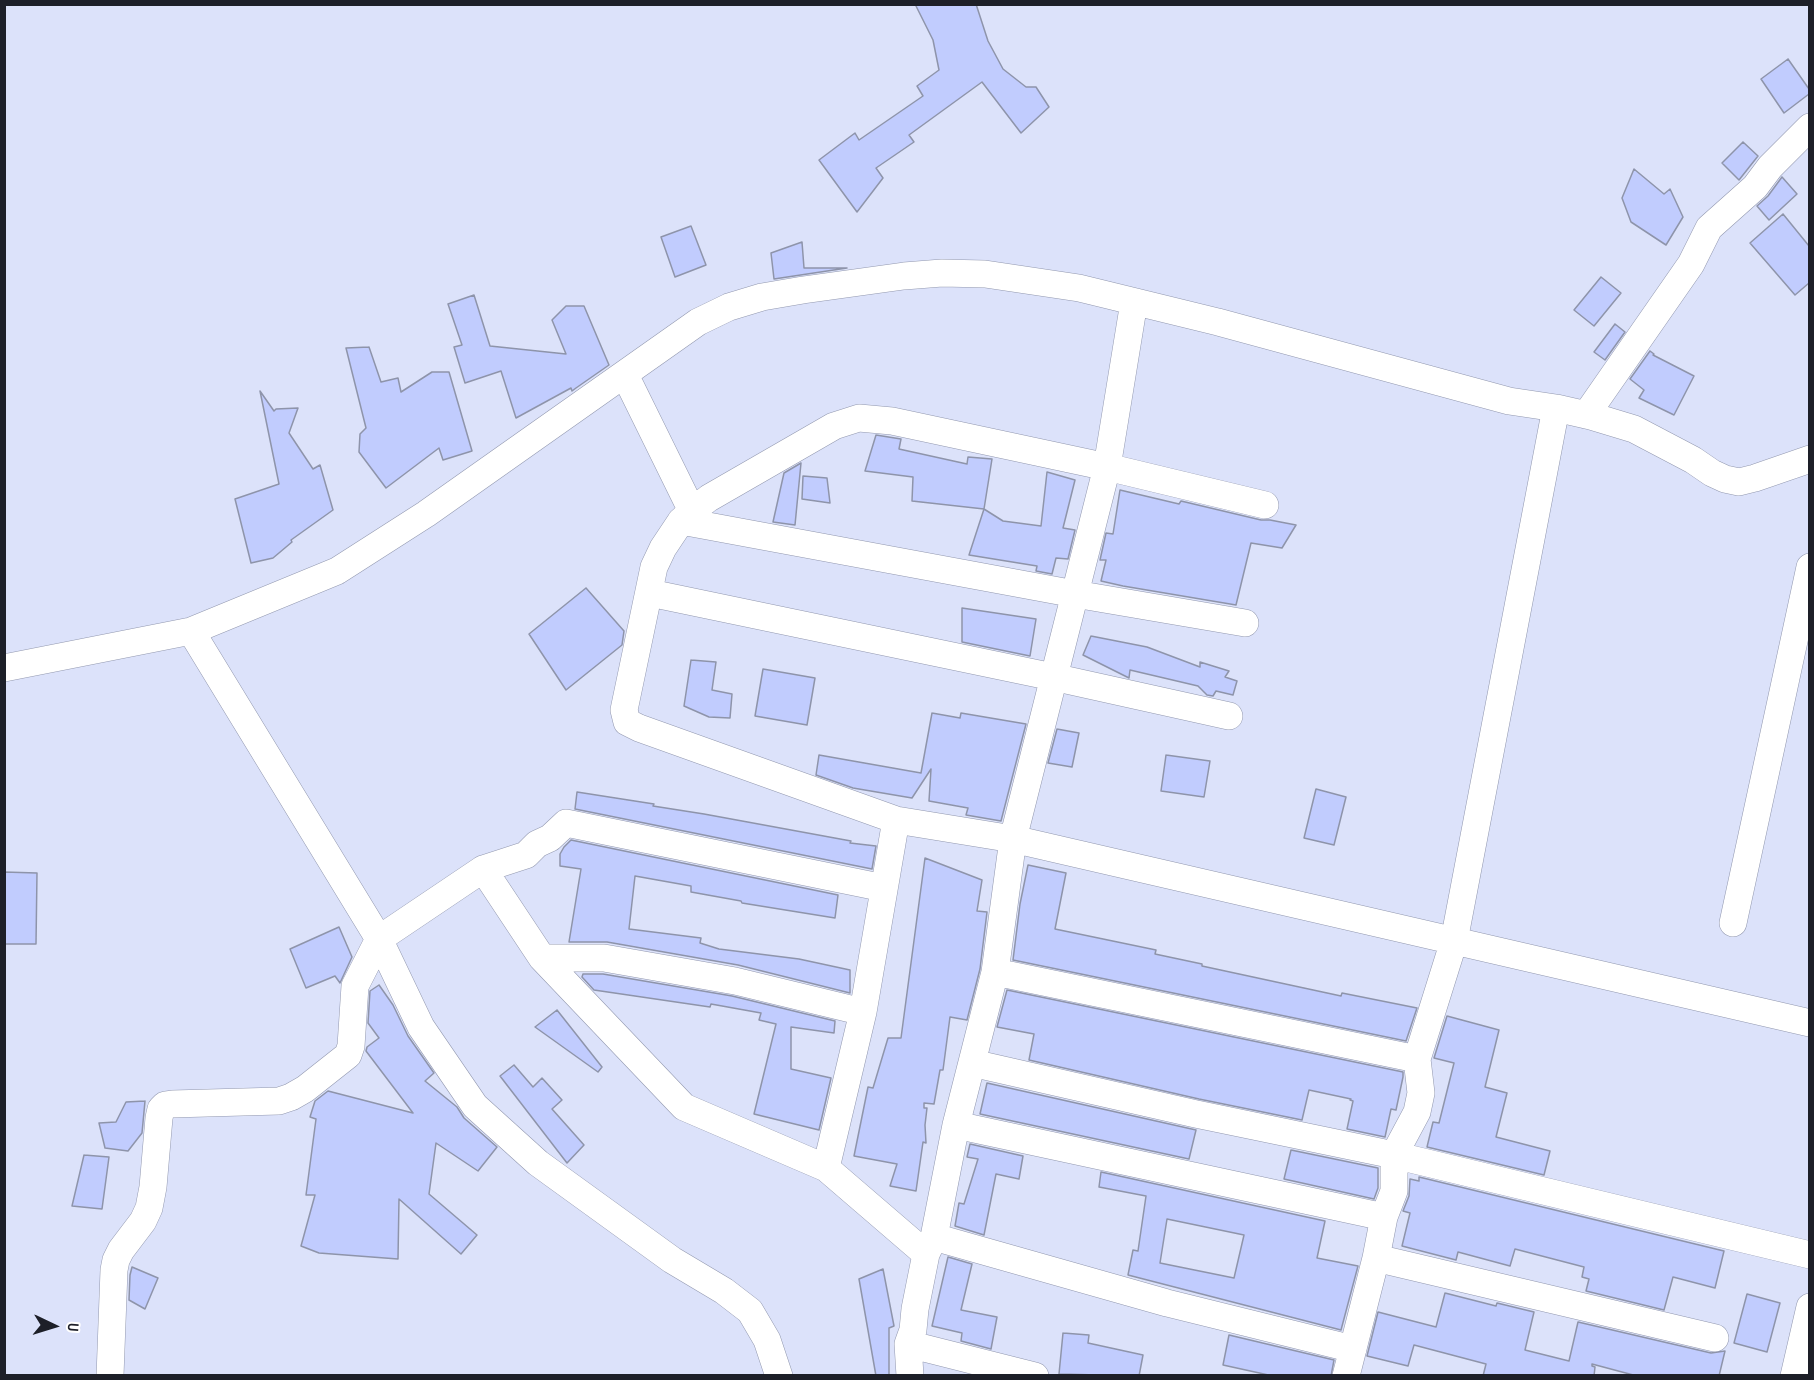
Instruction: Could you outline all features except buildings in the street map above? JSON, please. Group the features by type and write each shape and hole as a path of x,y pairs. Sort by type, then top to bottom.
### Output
{"street":[{"path":"1586,415 1691,264 1709,228 1755,187 1770,167 1809,127"},
{"path":"4,668 191,631 337,571 426,514 698,322 729,307 762,297 904,276 942,273 985,274 1079,288 1218,322 1509,402 1556,408 1634,429 1693,460 1712,473 1739,482 1809,459"},
{"path":"910,1376 908,1344 913,1330 915,1309 956,1125 995,972 1013,839 1107,467 1134,302"},
{"path":"625,375 687,516"},
{"path":"1346,1376 1384,1217 1394,1191 1394,1155 1417,1112 1421,1093 1417,1059 1454,941 1556,408"},
{"path":"1265,505 1107,467 892,422 859,418 834,426 709,498 687,516 663,548 654,567 624,710 627,722 896,820 1013,839 1809,1023"},
{"path":"687,516 1076,594 1245,623"},
{"path":"1733,923 1809,567"},
{"path":"650,593 1229,716"},
{"path":"191,631 380,939 421,1028 475,1106 538,1163 672,1260 724,1291 750,1311 767,1340 779,1376"},
{"path":"826,1168 863,1012 896,820"},
{"path":"110,1376 114,1270 121,1250 143,1221 149,1208 161,1109 165,1105 172,1104 279,1101 305,1089 348,1055 351,1046 355,986 380,939 483,869 526,855 566,823 884,888"},
{"path":"483,869 542,958 684,1107 826,1168 930,1246 1353,1349"},
{"path":"542,958 604,958 735,981 863,1012"},
{"path":"995,972 1417,1059"},
{"path":"972,1063 1196,1114 1394,1155 1809,1255"},
{"path":"956,1125 1384,1217"},
{"path":"1376,1258 1715,1338"},
{"path":"1794,1376 1809,1315"},
{"path":"908,1344 1035,1376"}]}
